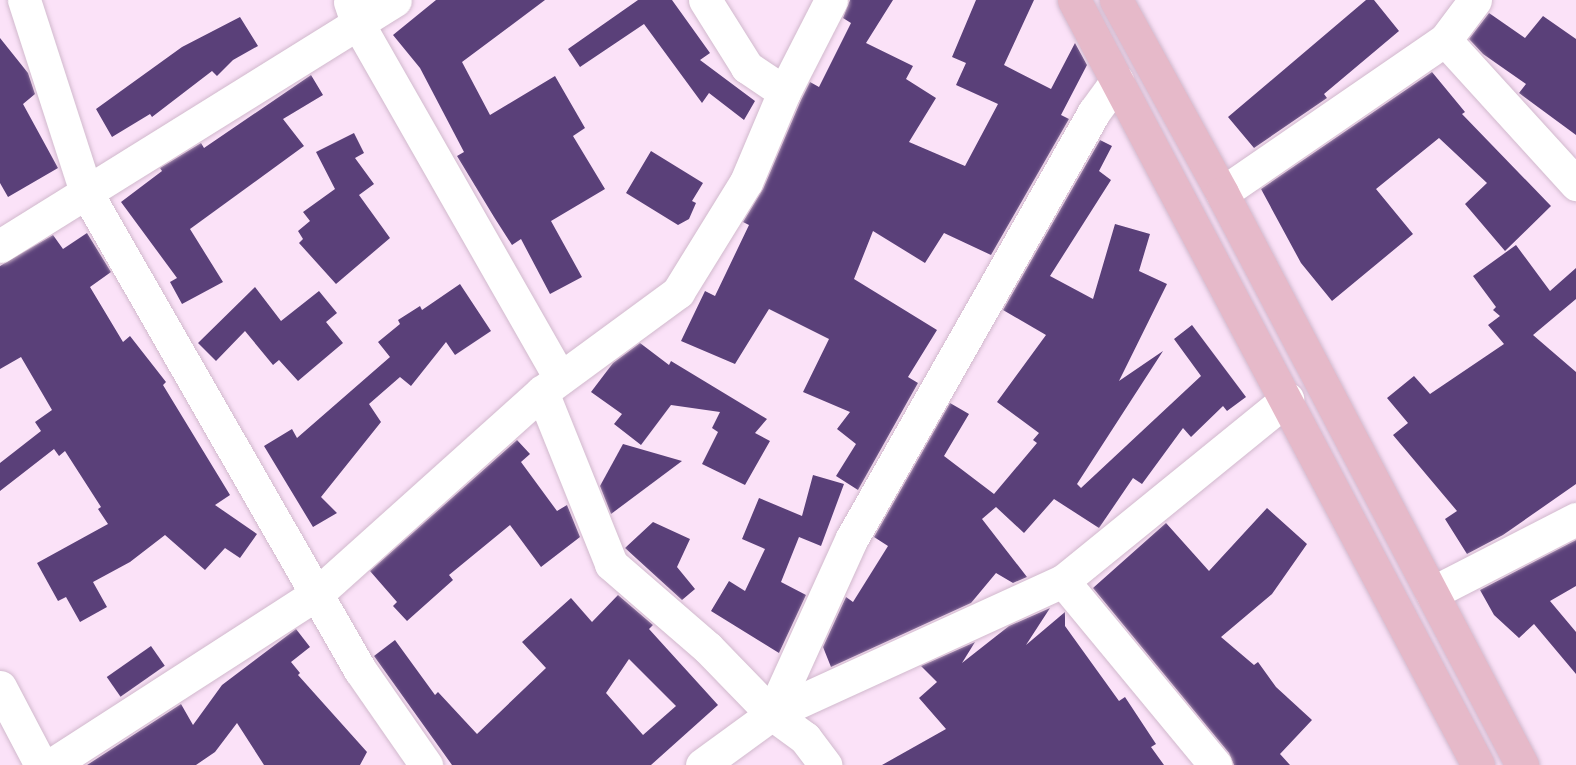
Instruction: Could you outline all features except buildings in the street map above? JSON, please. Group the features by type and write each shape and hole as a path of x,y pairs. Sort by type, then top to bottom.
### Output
{"main road":[{"path":"1074,0 1287,399 1478,765"},
{"path":"1116,0 1222,193 1522,765"}],"street":[{"path":"24,0 86,192 319,592 360,670 426,765"},
{"path":"0,246 86,192 354,11 395,0"},
{"path":"705,0 747,67 784,92"},
{"path":"51,765 319,592 551,385 678,292 746,182 784,92 831,0"},
{"path":"1222,193 1445,40 1476,0"},
{"path":"354,11 551,385 611,564 708,648 772,714 805,738 825,765"},
{"path":"1445,40 1576,184"},
{"path":"772,714 852,538 1094,112 1117,80"},
{"path":"702,765 772,714 1063,581 1287,399"},
{"path":"1432,593 1576,519"},
{"path":"1063,581 1215,765"},
{"path":"0,687 40,765"}]}
